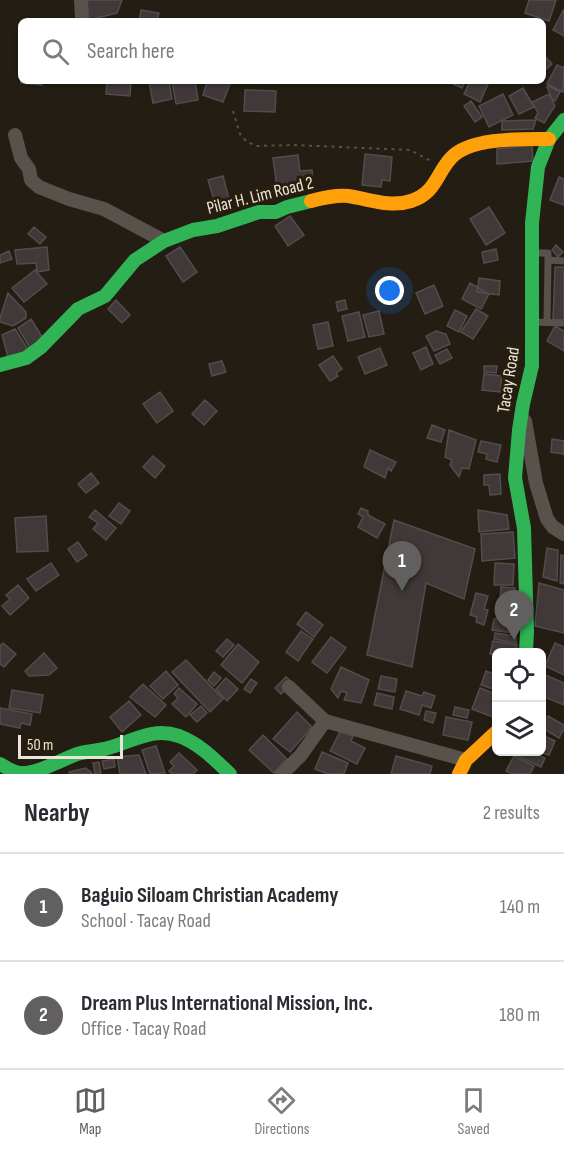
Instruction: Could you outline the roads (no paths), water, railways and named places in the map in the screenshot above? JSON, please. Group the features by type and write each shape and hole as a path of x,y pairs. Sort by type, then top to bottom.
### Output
{"street":[{"path":"81,0 82,17"},
{"name":"Tacay Road","path":"526,648 524,528 515,478 523,404 540,322 532,223 538,167 549,139 564,120"},
{"path":"15,135 21,158 29,169 31,180 39,188 104,209 164,241"},
{"name":"Pilar H. Lim Road 2","path":"0,365 26,357 41,347 78,309 105,296 135,260 164,241 193,230 217,226 259,212 276,212 325,197 345,196 395,205 413,201 430,191 451,158 472,146 506,139 549,139"},
{"path":"523,404 531,455 547,519 564,534"},
{"path":"289,687 325,721 466,760"},
{"path":"282,774 301,755 325,721"},
{"path":"0,764 17,773 25,773 78,754 109,748 148,734 158,733 178,736 202,747 230,774"},
{"path":"459,774 466,760 492,736"}],"lane":[{"path":"533,253 548,253 540,322 564,323"},
{"path":"548,260 564,261"}],"place":[{"name":"Baguio Siloam Christian Academy","path":"402,591"},
{"name":"Dream Plus International Mission, Inc.","path":"514,640"}]}
